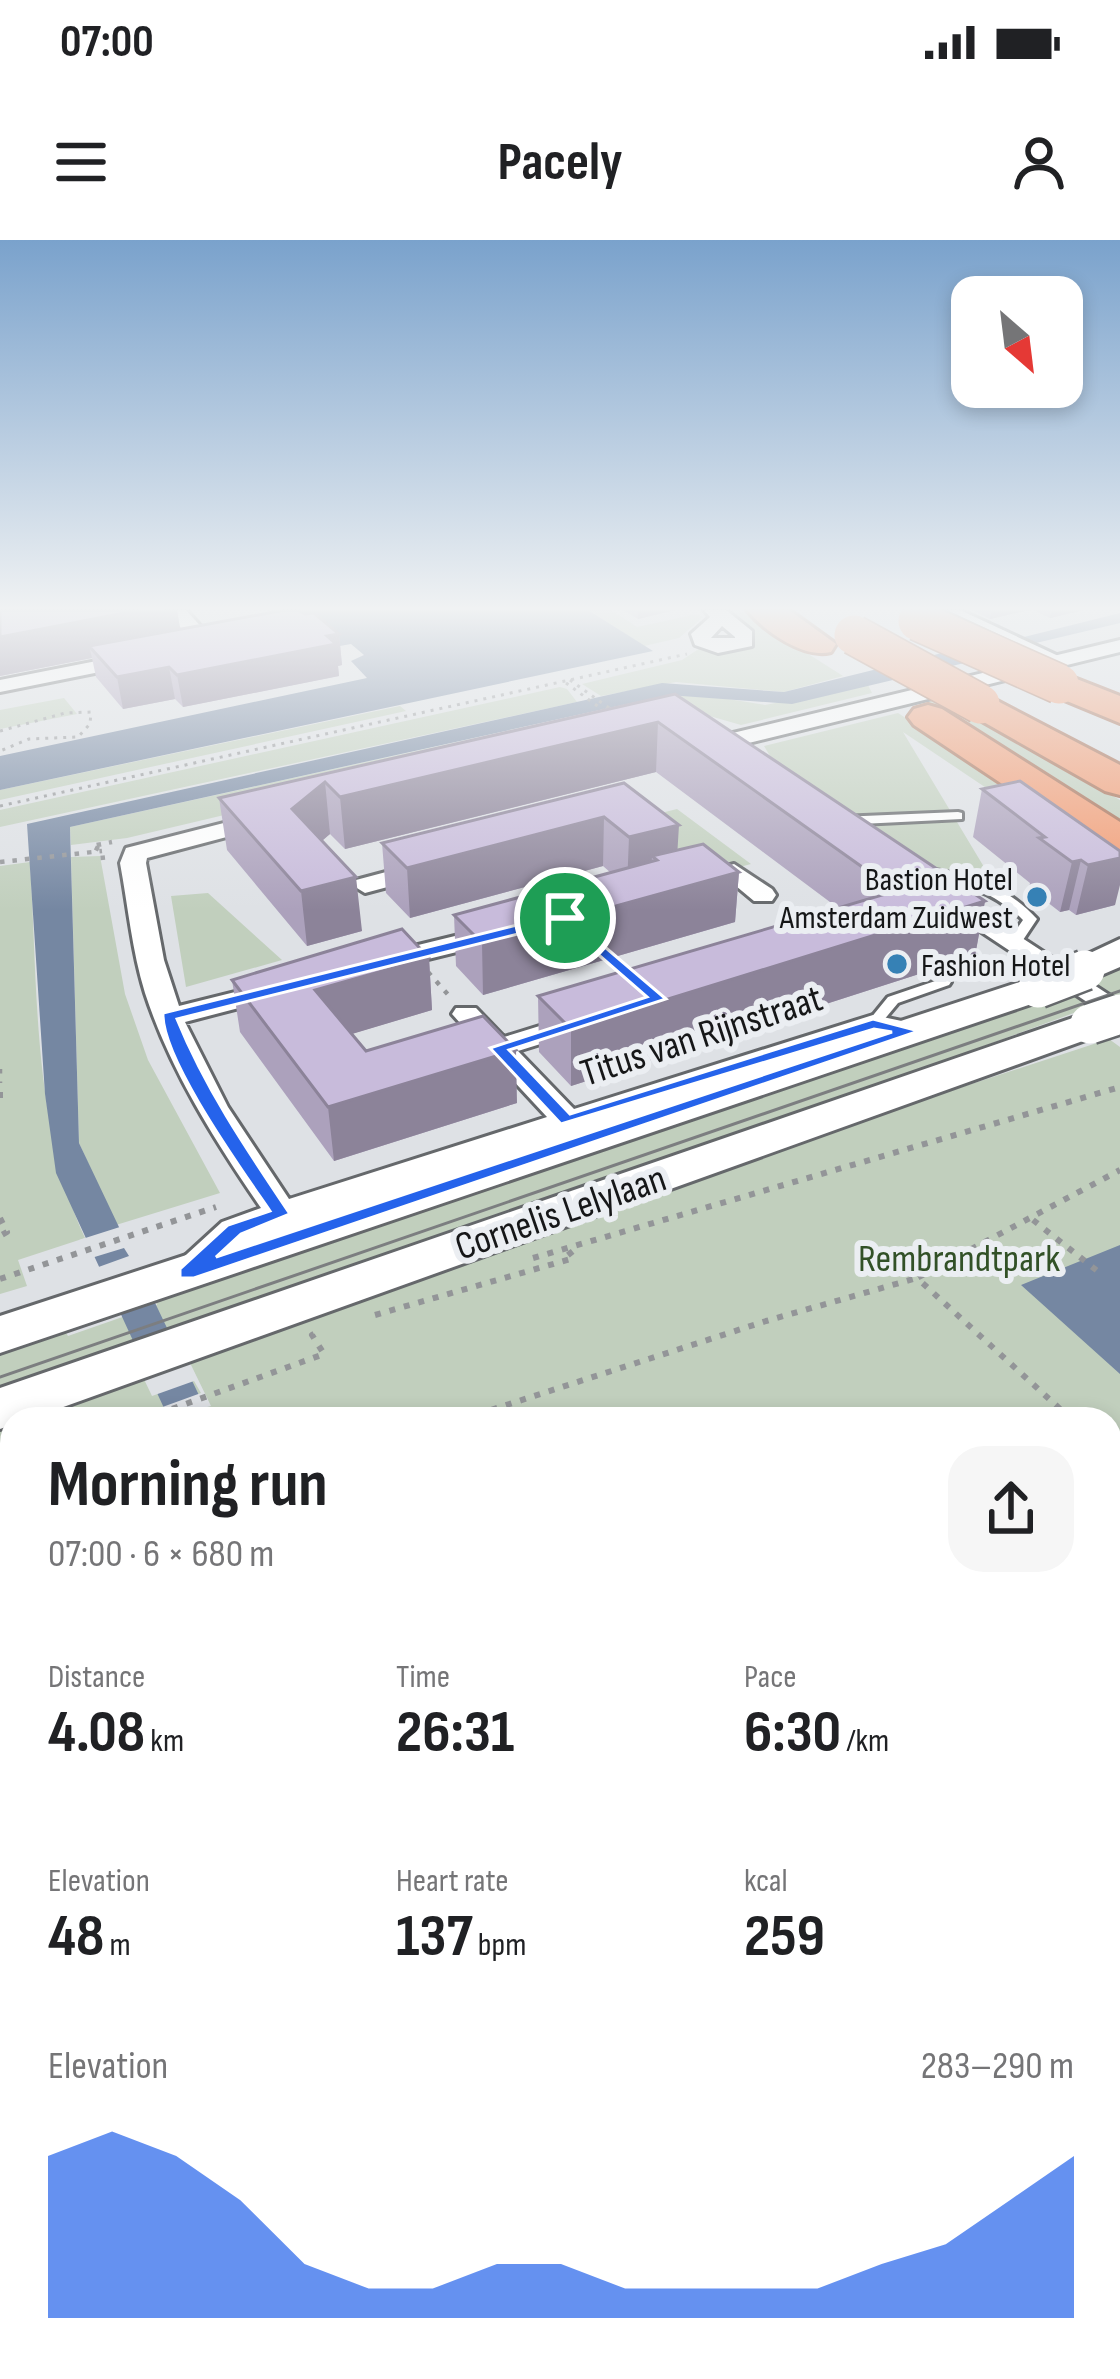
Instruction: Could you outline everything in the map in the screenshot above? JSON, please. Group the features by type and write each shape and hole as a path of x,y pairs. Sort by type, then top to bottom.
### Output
{"highway":[{"path":"924,710 1120,842"},
{"path":"1007,710 1120,782"},
{"path":"1018,710 1120,755"}],"main road":[{"name":"Cornelis Lelylaan","path":"0,1335 892,1027 1038,988 1104,995"},
{"name":"Cornelis Lelylaan","path":"5,1407 1104,995"}],"street":[{"path":"746,760 711,737 888,710"},
{"path":"273,1202 187,1062 157,986 133,863 135,854 290,814"},
{"path":"826,815 1014,943 1104,995"},
{"path":"677,858 736,902"},
{"path":"365,885 455,862"},
{"path":"662,892 734,872 763,895"},
{"path":"345,972 521,928"},
{"path":"169,1017 301,983"},
{"path":"434,1068 614,1012"},
{"path":"466,1014 567,1120"},
{"name":"Titus van Rijnstraat","path":"187,1273 273,1202 892,1027"}],"lane":[{"path":"826,815 958,816"},
{"name":"Titus van Rijnstraat","path":"892,1027 893,1000 944,982"}],"path":[{"path":"0,731 28,729 63,710"},
{"path":"0,751 29,739 79,737 91,712 72,710"},
{"path":"0,806 451,710"},
{"path":"607,710 620,719"},
{"path":"106,874 102,851 92,846 115,841"},
{"path":"0,862 92,852"},
{"path":"602,949 621,965"},
{"path":"0,1070 0,1106"},
{"name":"Cornelis Lelylaan","path":"525,1260 1120,1087"},
{"path":"500,1407 917,1278 1034,1220 1120,1170"},
{"path":"0,1279 273,1202"},
{"path":"0,1218 7,1232 0,1236"},
{"path":"1034,1220 1100,1273"},
{"path":"355,1321 574,1258 566,1248"},
{"path":"22,1272 27,1286"},
{"path":"917,1278 1058,1407"},
{"name":"Cornelis Lelylaan","path":"359,1310 422,1290"},
{"path":"296,1329 317,1323"},
{"path":"178,1407 324,1354 312,1335 333,1328"}],"green space":[{"path":"0,710 74,710 77,714 0,729"},
{"path":"382,710 406,711 0,800 0,790"},
{"path":"456,710 541,710 0,827 0,810"},
{"path":"688,710 803,710 741,725"},
{"path":"938,710 960,710 1120,800 1120,827"},
{"path":"594,712 614,723 127,838 71,845 70,827"},
{"path":"898,713 1045,809 1120,878 903,732 993,882 935,869 773,761 764,746"},
{"path":"677,809 751,864 709,875 637,819"},
{"path":"100,856 125,994 148,1060 220,1193 116,1225 79,1143 71,857"},
{"path":"30,862 46,1101 68,1194 85,1238 18,1260 27,1286 0,1294 0,866"},
{"path":"208,893 282,960 186,987 171,896"},
{"path":"1120,964 1120,996 693,1153 83,1359 0,1394 0,1351 64,1330 68,1336 157,1305 155,1298 1104,974"},
{"name":"Rembrandtpark","path":"1109,1039 1120,1047 1120,1407 29,1407 736,1161"}],"water":[{"path":"217,710 377,710 0,790 0,756"},
{"path":"541,710 601,710 70,827 79,1143 205,1407 163,1407 56,1173 45,1094 27,824"},
{"path":"1120,1245 1120,1374 1021,1285"}],"pier":[{"path":"123,1226 157,1296 112,1311 93,1269 129,1256 124,1248 88,1259 79,1240"},
{"path":"175,1332 211,1406 162,1407 201,1393 194,1381 152,1396 129,1348"}],"building":[{"path":"606,710 699,710 985,901 571,1029 538,996 896,891 658,722 340,797 325,782 292,809 356,877 301,891 219,798"},
{"path":"1020,781 1120,851 1120,858 1088,865 1081,860 1072,862 982,789"},
{"path":"624,783 679,825 629,837 604,817 407,868 382,843"},
{"path":"703,844 739,872 482,943 454,915 657,860 652,856"},
{"path":"402,929 429,958 315,990 366,1051 483,1016 516,1050 328,1107 232,980"}],"tram line":[{"path":"0,1377 1120,991"}],"place":[{"name":"Bastion Hotel Amsterdam Zuidwest","path":"1037,897"},
{"name":"Fashion Hotel","path":"897,964"}],"route":[{"path":"565,918 658,999 498,1048 567,1120 873,1024 911,1031 187,1273 234,1230 280,1214 231,1141 187,1062 169,1017 565,918"}]}
